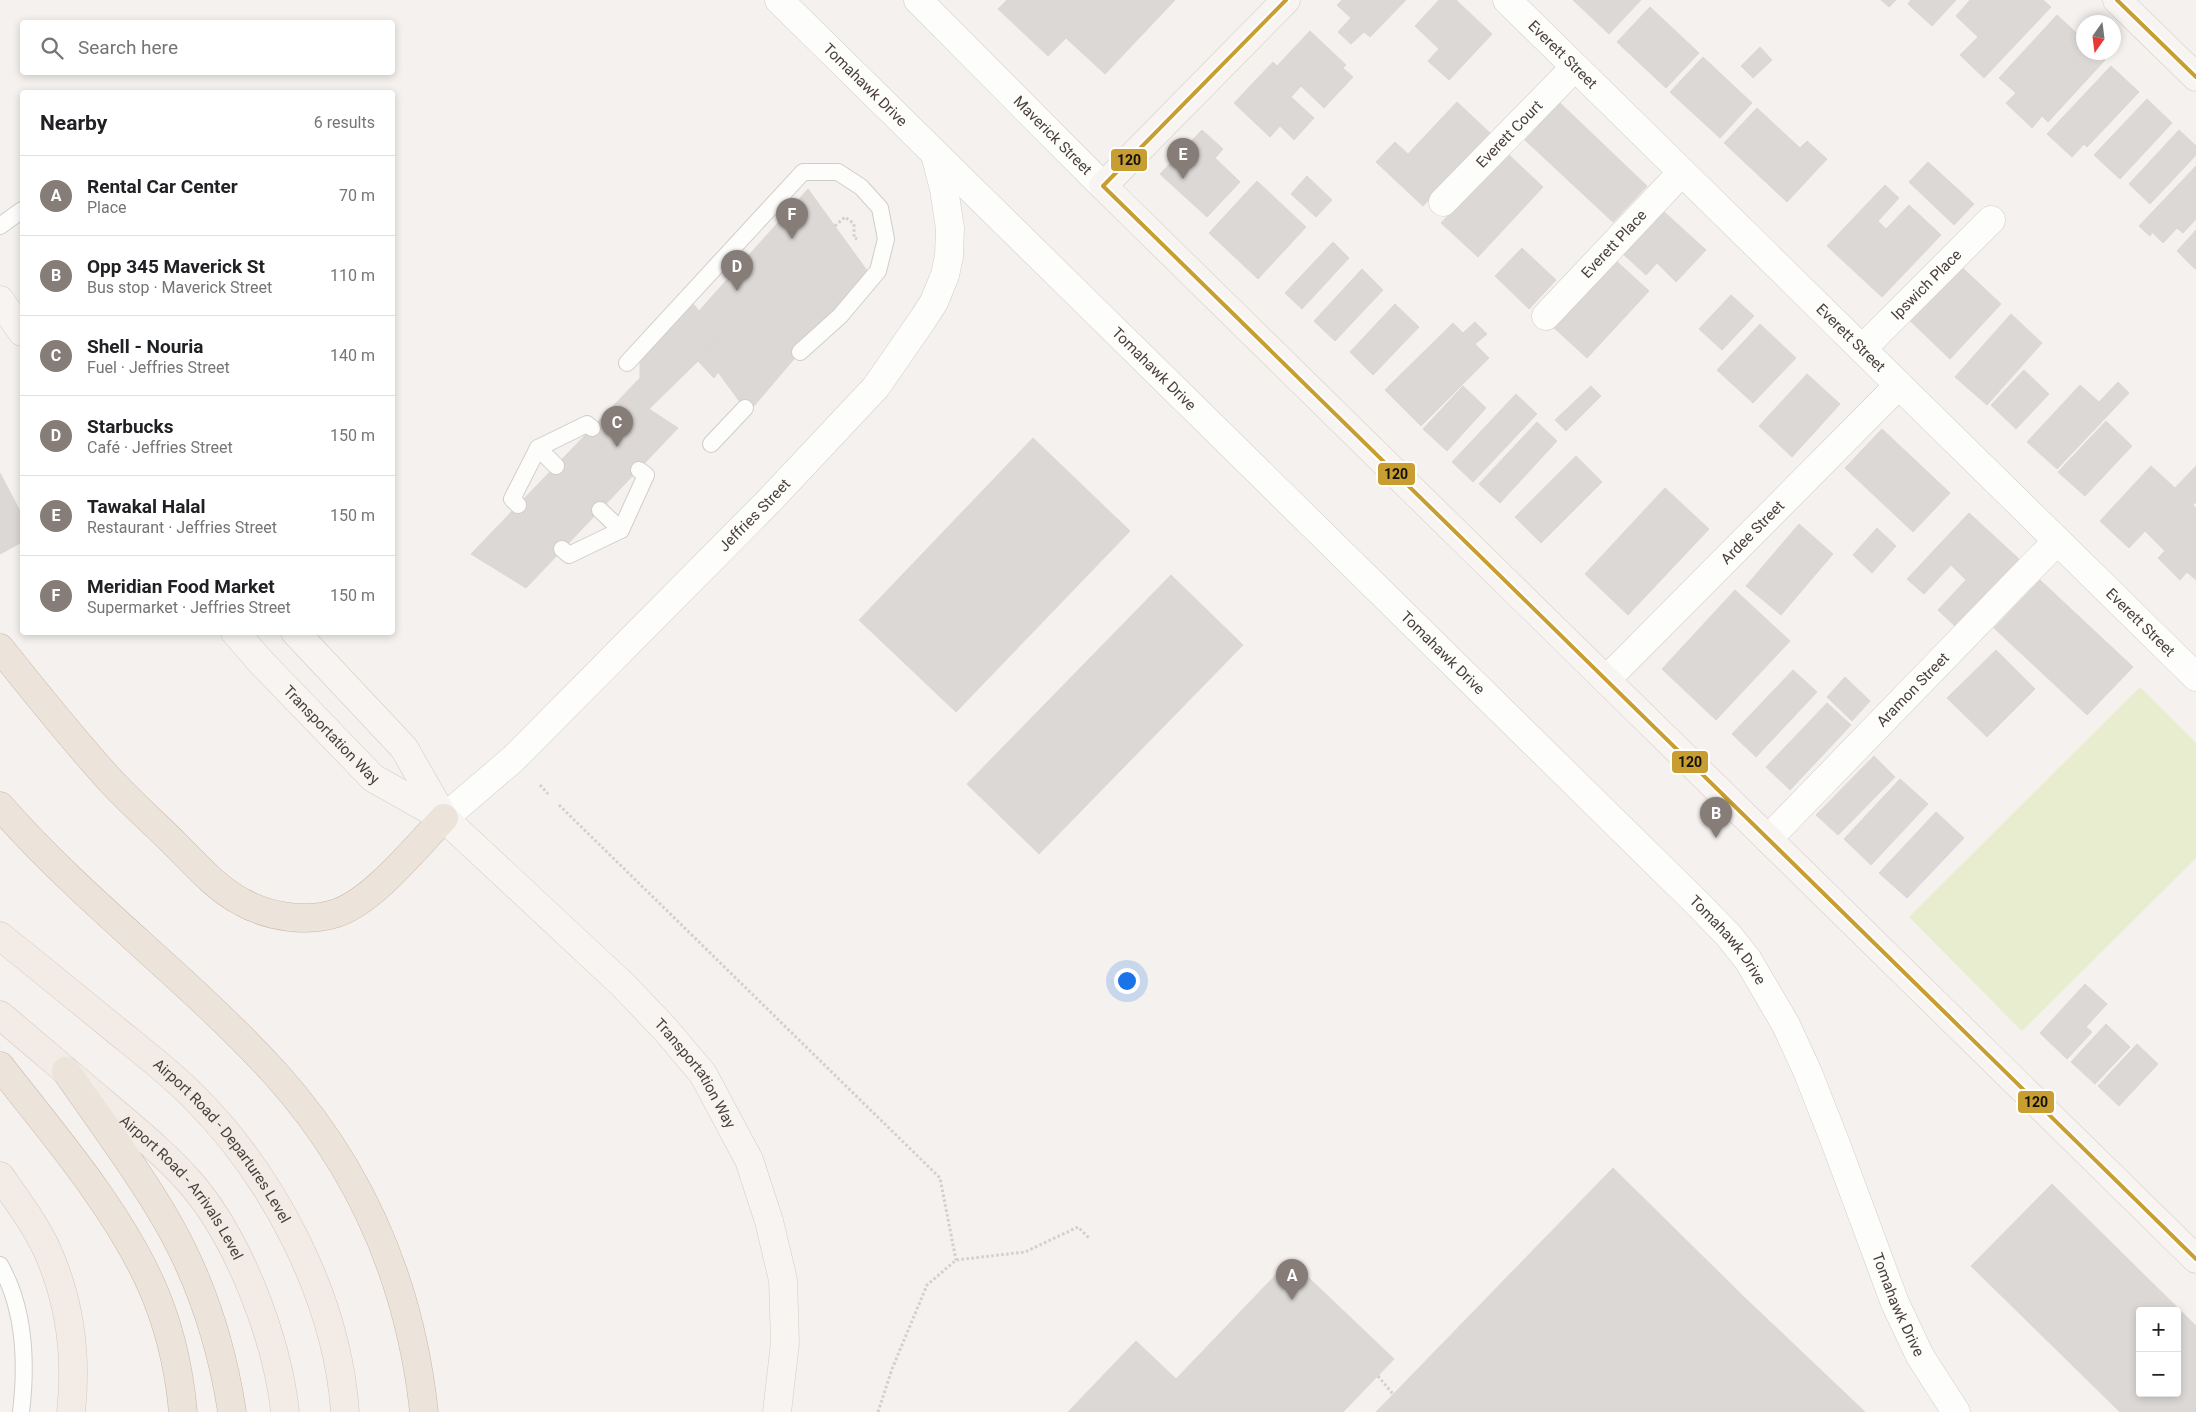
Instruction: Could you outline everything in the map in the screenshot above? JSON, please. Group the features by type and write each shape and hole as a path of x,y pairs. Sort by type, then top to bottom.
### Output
{"highway":[{"path":"0,648 54,716 110,780 219,886 242,902 255,908 282,916 310,918 327,916 348,908 380,883 444,818"},
{"path":"0,806 58,868 241,1038 301,1104 332,1148 377,1228 395,1272 412,1338 424,1412"},
{"path":"0,1066 108,1209 140,1262 159,1305 171,1344 181,1390 183,1412"},
{"path":"66,1072 147,1188 180,1247 202,1294 215,1334 232,1412"}],"main road":[{"path":"1103,186 1286,0"},
{"path":"2117,0 2196,77"},
{"name":"Maverick Street","path":"1103,186 2196,1259"},
{"path":"0,300 20,329"},
{"name":"Transportation Way","path":"238,635 373,778 444,818 623,985 665,1029 703,1074 749,1160 769,1221 783,1280 785,1343 777,1412"},
{"name":"Transportation Way","path":"298,635 404,748 444,818"},
{"name":"Airport Road - Departures Level","path":"0,936 175,1078 209,1112 252,1165 291,1229 316,1286 335,1351 345,1412"},
{"name":"Airport Road - Arrivals Level","path":"0,1015 166,1156 189,1181 216,1221 244,1273 266,1328 281,1382 286,1412"},
{"path":"0,1176 35,1227 47,1250 59,1283 70,1325 74,1356 71,1412"}],"street":[{"name":"Tomahawk Drive","path":"778,0 1698,904 1739,948 1762,982 1798,1048 1834,1138 1895,1303 1920,1356 1956,1412"},
{"name":"Maverick Street","path":"918,0 1103,186"},
{"name":"Everett Street","path":"1507,0 2196,677"},
{"name":"Everett Court","path":"1443,202 1575,67"},
{"name":"Jeffries Street","path":"444,818 534,739 768,502 876,387 929,310 942,284 947,266 950,228 944,189 934,153"},
{"name":"Everett Place","path":"1546,316 1682,172"},
{"name":"Ipswich Place","path":"1862,349 1991,220"},
{"name":"Ardee Street","path":"1606,680 1899,384"},
{"name":"Aramon Street","path":"1768,839 2057,541"}],"lane":[{"path":"627,363 803,172 838,172 861,187 880,208 886,239 878,271 840,316 800,352"},
{"path":"0,226 20,211"},
{"path":"711,444 745,408"},
{"path":"518,505 512,499 538,448 587,424 592,428"},
{"path":"538,448 556,466"},
{"path":"562,549 569,555 621,530 646,475 639,470"},
{"path":"600,510 621,530"},
{"path":"0,1265 8,1278 22,1326 24,1370 21,1412"}],"path":[{"path":"540,785 548,794"},
{"path":"559,805 940,1178 956,1260"},
{"path":"878,1412 892,1369 927,1285 956,1260 1025,1252 1078,1227 1090,1239"},
{"path":"1378,1376 1393,1394"}],"green space":[{"path":"2140,687 2196,743 2196,858 2022,1031 1909,917"}],"building":[{"path":"1007,0 1175,0 1105,74 1066,38 1048,56 998,9"},
{"path":"1342,0 1406,0 1370,37 1364,32 1351,44 1338,32 1351,18 1337,5"},
{"path":"1439,0 1456,0 1492,34 1449,80 1428,61 1439,49 1415,26"},
{"path":"1573,0 1641,0 1609,34"},
{"path":"1881,0 1896,0 1889,7"},
{"path":"1911,0 1956,0 1932,26 1908,4"},
{"path":"1970,0 2043,0 2051,7 1984,78 1960,55 1978,37 1956,16"},
{"path":"1650,7 1699,53 1666,88 1617,42"},
{"path":"2057,15 2076,33 2076,60 2105,60 2048,122 2042,116 2032,128 2006,103 2016,93 1999,78"},
{"path":"1310,31 1346,65 1343,68 1353,77 1324,108 1301,86 1291,97 1314,118 1294,140 1280,126 1270,137 1234,103 1273,62 1277,66"},
{"path":"1760,47 1772,60 1753,78 1741,66"},
{"path":"1703,57 1752,103 1720,138 1670,92"},
{"path":"2111,66 2139,92 2087,147 2084,144 2072,157 2047,134"},
{"path":"2147,99 2172,123 2120,179 2094,155"},
{"path":"1457,102 1491,134 1423,206 1376,162 1395,142 1408,154"},
{"path":"1560,103 1647,186 1613,222 1525,140"},
{"path":"1757,108 1800,148 1807,141 1827,159 1787,202 1724,143"},
{"path":"1202,130 1223,149 1215,158 1240,182 1207,217 1160,174"},
{"path":"2179,130 2196,146 2196,155 2150,204 2129,184"},
{"path":"1507,153 1543,187 1478,257 1441,223"},
{"path":"1928,162 1974,204 1954,225 1909,182"},
{"path":"2196,166 2196,219 2183,233 2177,228 2163,243 2152,232 2150,236 2139,226"},
{"path":"1307,176 1332,200 1316,217 1291,194"},
{"path":"1257,181 1306,227 1258,279 1209,233"},
{"path":"1885,185 1899,198 1878,221 1886,229 1909,205 1941,235 1882,297 1827,246"},
{"path":"808,189 868,272 748,413 718,372 714,378 698,361 722,333 699,311"},
{"path":"1662,210 1706,250 1676,282 1657,263 1646,275 1622,253"},
{"path":"2196,230 2196,268 2195,269 2177,251"},
{"path":"1333,242 1349,258 1302,309 1285,293"},
{"path":"1522,248 1556,280 1529,309 1495,276"},
{"path":"1614,259 1649,291 1587,358 1551,325"},
{"path":"1953,259 2001,304 1950,359 1902,313"},
{"path":"1362,269 1383,290 1335,341 1314,321"},
{"path":"1731,295 1754,316 1722,350 1699,329"},
{"path":"690,300 722,333 698,361 649,409 678,428 526,588 471,554 640,378 640,355"},
{"path":"1395,304 1419,327 1373,375 1350,352"},
{"path":"2011,314 2042,343 1987,405 1955,377"},
{"path":"1475,322 1487,334 1475,344 1489,358 1421,426 1385,390 1453,323 1463,333"},
{"path":"1760,324 1796,358 1753,403 1717,370"},
{"path":"2024,370 2049,394 2016,429 1991,405"},
{"path":"1807,374 1840,404 1792,457 1759,426"},
{"path":"2118,382 2129,393 2057,469 2027,442 2080,385 2099,402"},
{"path":"1463,386 1486,408 1447,451 1423,429"},
{"path":"1591,386 1601,396 1566,431 1555,420"},
{"path":"1516,394 1537,414 1473,482 1452,462"},
{"path":"2106,421 2132,446 2085,496 2058,472"},
{"path":"1537,422 1557,441 1500,503 1479,484"},
{"path":"1882,429 1950,493 1913,532 1845,468"},
{"path":"1033,438 1130,531 956,712 859,620"},
{"path":"1576,456 1602,482 1541,543 1515,517"},
{"path":"2151,466 2175,488 2196,466 2196,502 2193,505 2196,508 2196,580 2187,572 2180,580 2158,558 2165,551 2145,531 2129,548 2100,521"},
{"path":"0,473 20,511 20,543 0,554"},
{"path":"1665,488 1709,529 1628,615 1585,574"},
{"path":"1969,513 2019,559 1956,627 1938,610 1966,580 1951,565 1924,594 1907,579"},
{"path":"1799,524 1833,554 1781,615 1746,586"},
{"path":"1877,528 1896,546 1872,573 1853,555"},
{"path":"1171,575 1243,645 1039,854 967,784"},
{"path":"2040,580 2133,667 2087,715 1994,628"},
{"path":"1735,590 1790,641 1716,720 1662,669"},
{"path":"1996,650 2035,689 1987,737 1947,698"},
{"path":"1793,670 1817,692 1756,757 1732,734"},
{"path":"1845,677 1870,701 1852,721 1827,697"},
{"path":"1827,703 1851,725 1790,790 1766,767"},
{"path":"1874,756 1895,777 1838,835 1816,815"},
{"path":"1900,779 1928,804 1871,865 1844,839"},
{"path":"1936,812 1964,838 1907,898 1879,873"},
{"path":"2085,984 2107,1004 2086,1027 2092,1032 2067,1059 2040,1033"},
{"path":"2106,1024 2130,1047 2095,1084 2071,1062"},
{"path":"2137,1044 2158,1064 2119,1106 2098,1086"},
{"path":"1613,1168 1745,1298 1865,1412 1376,1412"},
{"path":"2052,1184 2177,1307 2136,1307 2136,1397 2181,1397 2181,1311 2196,1326 2196,1412 2120,1412 1971,1266"},
{"path":"1290,1260 1394,1359 1343,1412 1068,1412 1136,1341 1176,1379"}],"transit line":[{"name":"120","path":"1286,0 1103,186 2196,1259"},
{"name":"120","path":"2117,0 2196,77"}],"place":[{"name":"Tawakal Halal","path":"1183,179"},
{"name":"Meridian Food Market","path":"792,239"},
{"name":"Starbucks","path":"737,291"},
{"name":"Shell - Nouria","path":"617,447"},
{"name":"Opp 345 Maverick St","path":"1716,838"},
{"name":"Rental Car Center","path":"1292,1300"}]}
